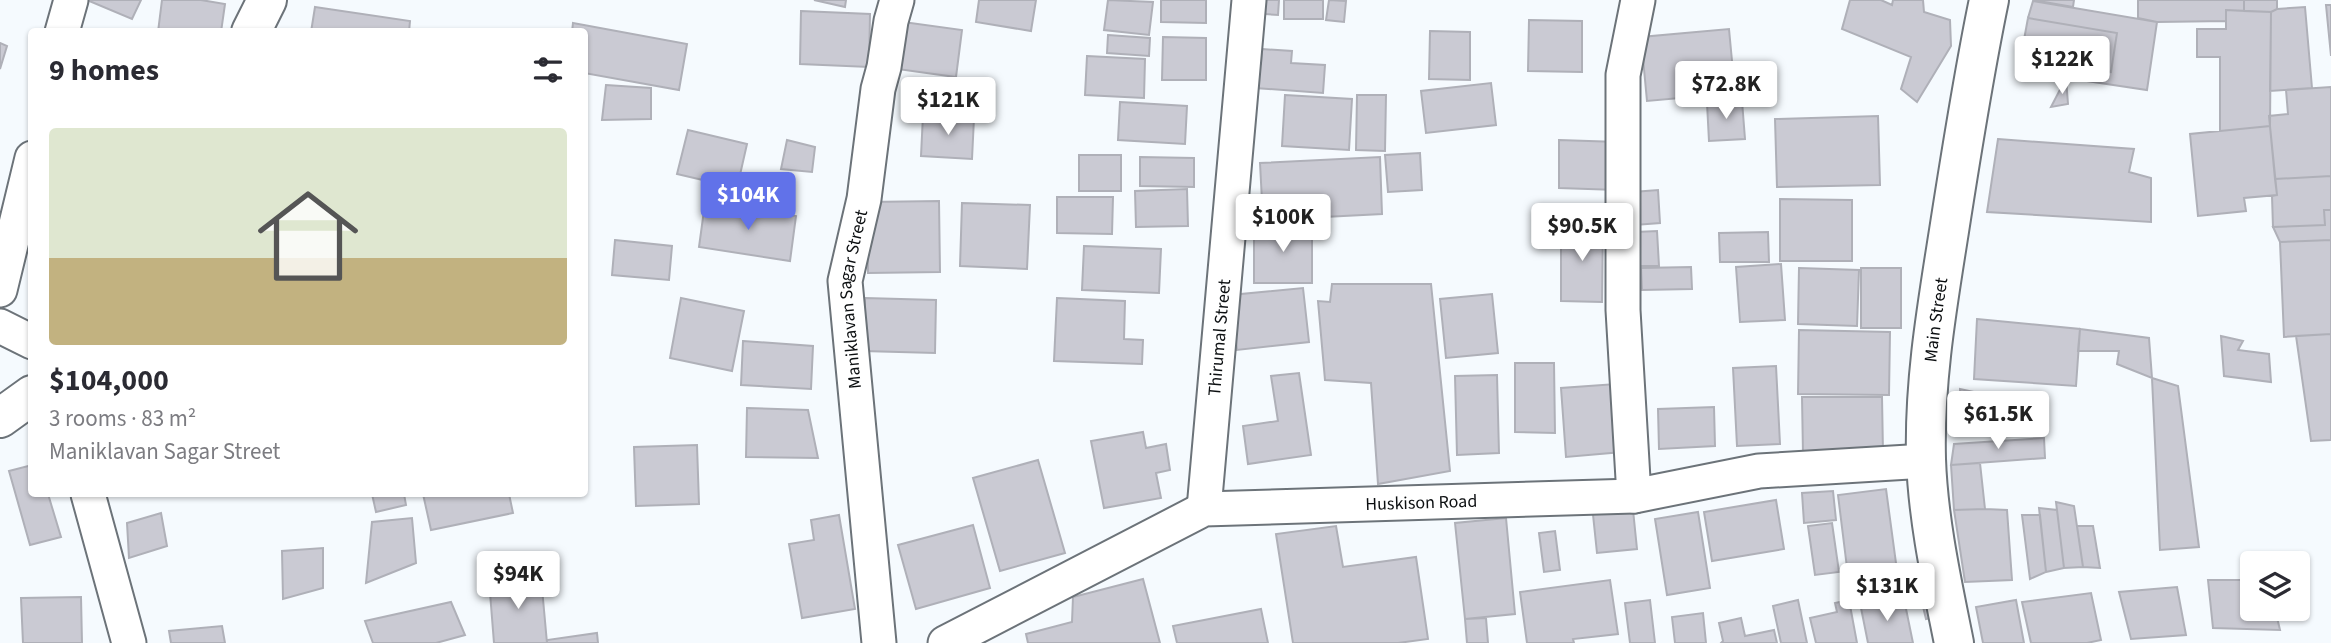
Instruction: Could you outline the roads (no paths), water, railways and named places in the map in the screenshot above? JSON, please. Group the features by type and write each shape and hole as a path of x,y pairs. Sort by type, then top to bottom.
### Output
{"main road":[{"path":"253,28 267,0"},
{"name":"Main Street","path":"1954,643 1935,542 1926,461 1927,395 1933,324 1972,80 1989,0"},
{"path":"0,418 28,398"}],"street":[{"path":"63,28 71,0"},
{"name":"Maniklavan Sagar Street","path":"879,643 845,281 864,199 878,89 897,0"},
{"name":"Thirumal Street","path":"1204,509 1249,0"},
{"path":"1634,496 1623,310 1623,75 1638,0"},
{"path":"0,290 28,174"},
{"path":"0,326 28,340"},
{"name":"Huskison Road","path":"945,643 994,631 1204,509 1634,496 1759,471 1926,461"},
{"path":"90,497 129,643"}]}
